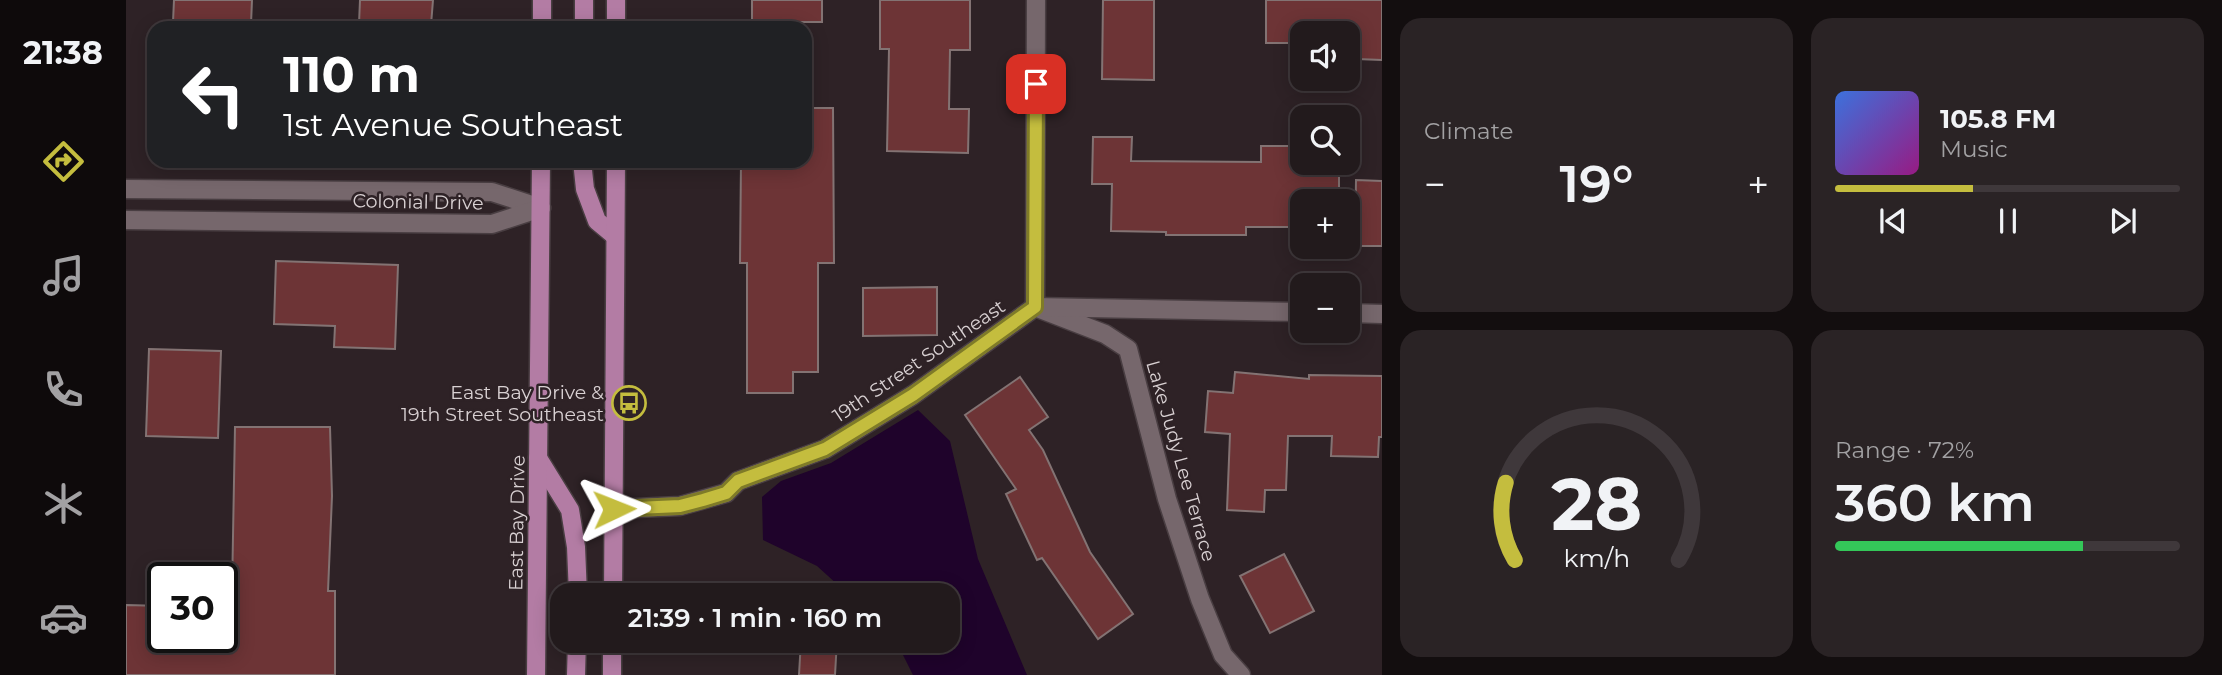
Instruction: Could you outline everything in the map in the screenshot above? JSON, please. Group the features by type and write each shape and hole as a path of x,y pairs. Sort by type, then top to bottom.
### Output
{"main road":[{"path":"542,0 542,21"},
{"path":"584,0 584,21"},
{"path":"616,0 616,21"},
{"name":"East Bay Drive","path":"536,675 541,168"},
{"path":"583,168 585,189 597,221 615,236"},
{"path":"613,583 616,168"},
{"path":"538,458 570,510 579,583"},
{"path":"576,675 577,653"},
{"path":"612,653 612,675"}],"street":[{"path":"1035,307 1036,0"},
{"name":"Colonial Drive","path":"126,189 492,192 541,208"},
{"name":"Colonial Drive","path":"126,220 492,224 541,208"},
{"name":"19th Street Southeast","path":"614,509 680,506 703,500 726,493 738,481 825,449 913,395 1035,307 1290,312"},
{"name":"Lake Judy Lee Terrace","path":"1035,307 1105,334 1128,349 1167,499 1200,599 1223,655 1241,675"},
{"path":"1360,313 1382,314"}],"shaded area":[{"path":"918,410 950,441 978,559 1027,675 913,675 902,653 960,653 960,583 836,583 817,566 763,540 762,497 781,481 831,463"}],"building":[{"path":"174,0 252,0 251,21 173,21"},
{"path":"360,0 433,0 431,21 359,21"},
{"path":"752,0 822,0 822,22 752,21"},
{"path":"880,0 970,0 970,50 950,50 949,109 969,109 968,153 887,151 889,49 880,49"},
{"path":"1103,0 1154,0 1154,80 1102,79"},
{"path":"1266,0 1382,0 1382,60 1360,59 1360,21 1290,21 1290,43 1266,43"},
{"path":"812,108 833,108 834,263 818,263 818,372 793,372 793,393 747,393 747,263 740,263 741,168 812,168"},
{"path":"1093,137 1132,137 1131,161 1261,162 1261,146 1290,146 1290,175 1339,175 1339,189 1290,189 1290,227 1246,227 1246,235 1166,235 1166,232 1111,231 1112,184 1092,184"},
{"path":"1356,180 1382,181 1382,246 1360,246 1360,189 1356,189"},
{"path":"276,261 398,265 395,349 334,347 335,326 274,324"},
{"path":"937,287 937,335 863,336 863,288"},
{"path":"149,349 221,351 218,438 146,436"},
{"path":"1235,372 1309,379 1309,375 1382,376 1382,437 1379,437 1378,457 1331,456 1332,436 1288,436 1286,490 1265,490 1264,512 1227,510 1230,434 1205,432 1208,391 1233,393"},
{"path":"1020,377 1048,417 1029,430 1043,450 1090,552 1133,614 1098,639 1042,558 1037,560 1006,494 1016,489 965,415"},
{"path":"235,427 330,427 332,496 328,591 335,591 335,675 126,675 126,605 147,606 147,653 238,653 238,562 233,562"},
{"path":"1284,554 1314,611 1270,633 1240,576"},
{"path":"800,653 836,653 835,675 799,675"}],"place":[{"name":"East Bay Drive & 19th Street Southeast","path":"629,403"}],"route":[{"path":"614,509 680,506 703,500 726,493 738,481 825,449 913,395 1035,307 1036,84"}]}
